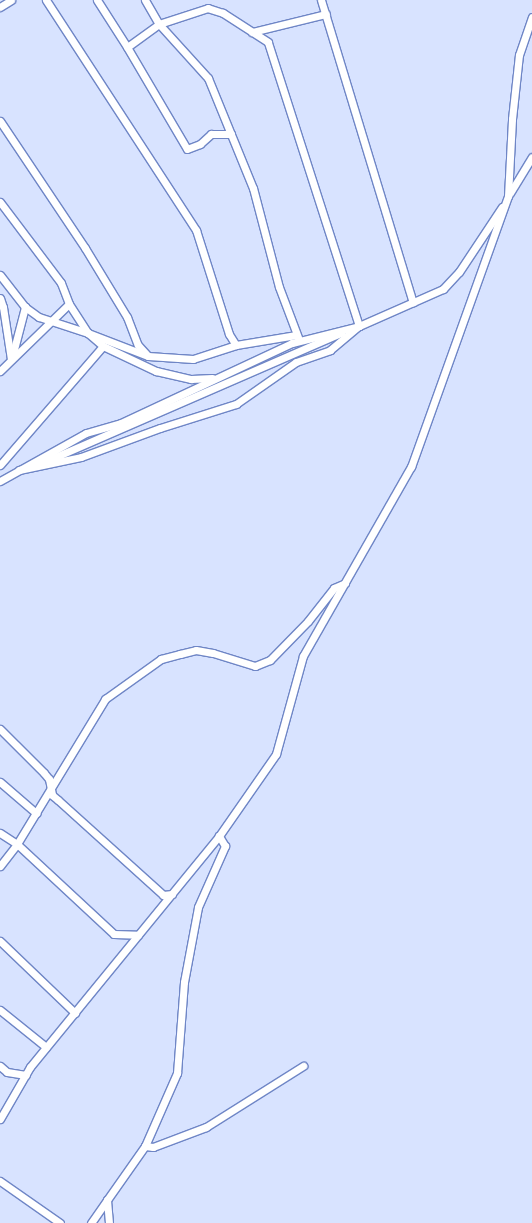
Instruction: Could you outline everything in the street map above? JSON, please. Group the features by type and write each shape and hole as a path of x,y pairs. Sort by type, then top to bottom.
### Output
{"street":[{"path":"0,7 11,0"},
{"path":"46,0 196,230 229,334 236,345"},
{"path":"97,0 127,46 187,149 200,144 211,134 231,134"},
{"path":"145,0 159,24 208,78 253,188 279,288 297,338"},
{"path":"322,0 416,301"},
{"path":"127,46 159,24 208,8 223,13 268,42 359,326"},
{"path":"252,32 326,14"},
{"path":"0,1120 26,1075 46,1047 219,836 276,754 303,656 411,467 508,196 512,119 519,55 532,17"},
{"path":"0,121 81,241 127,317 138,345 148,356"},
{"path":"34,467 443,289 459,272 532,157"},
{"path":"0,202 61,283 69,304 88,333 103,346 156,371 191,379 215,378"},
{"path":"0,275 25,307 39,317 52,320 148,356 192,359 236,345 297,338 359,326"},
{"path":"0,298 3,306 11,359"},
{"path":"0,371 69,304"},
{"path":"11,359 25,307"},
{"path":"19,470 81,457 160,428 236,404 296,362 330,350 359,326"},
{"path":"0,481 86,433 121,423 297,338"},
{"path":"0,465 103,346"},
{"path":"0,866 17,844 106,699 160,660 196,650 214,653 255,666 270,660 308,621 334,588 345,583"},
{"path":"0,729 49,779 52,795 149,884 163,895 172,894"},
{"path":"0,782 36,813"},
{"path":"0,832 3,839 17,844 114,934 138,935"},
{"path":"91,1223 145,1146 177,1073 184,982 198,907 225,846 219,836"},
{"path":"0,942 75,1013"},
{"path":"0,1010 46,1047"},
{"path":"0,1066 7,1072 26,1075"},
{"path":"145,1146 153,1147 206,1127 303,1066"},
{"path":"0,1180 60,1223"},
{"path":"107,1200 109,1223"}]}
